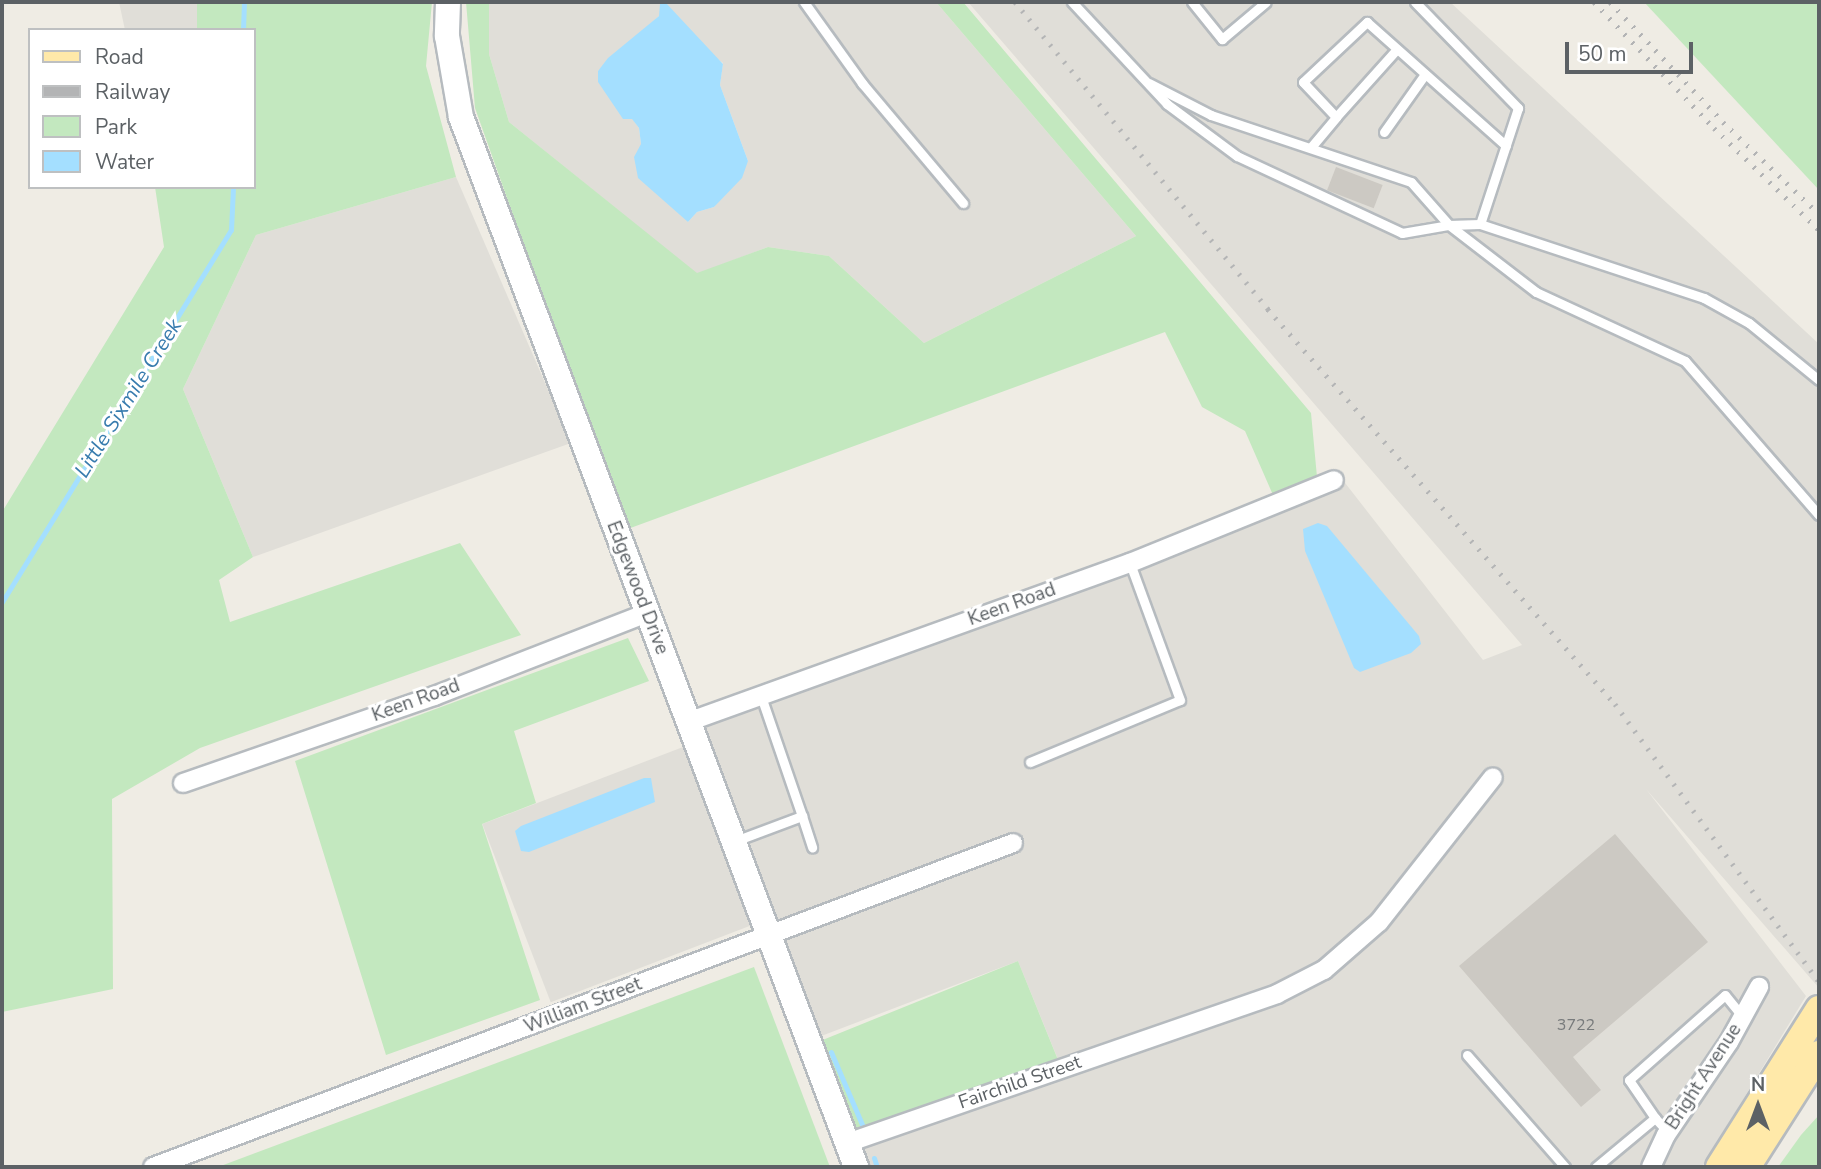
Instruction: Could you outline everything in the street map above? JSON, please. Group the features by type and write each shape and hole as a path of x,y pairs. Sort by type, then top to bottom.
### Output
{"main road":[{"path":"1747,1167 1812,1050 1819,1009"},
{"path":"1719,1167 1812,1050"}],"street":[{"name":"Edgewood Drive","path":"447,2 447,36 461,117 856,1167"},
{"name":"Keen Road","path":"688,722 1130,563 1334,480"},
{"name":"Keen Road","path":"183,783 434,696 646,613"},
{"name":"Fairchild Street","path":"847,1143 1277,994 1324,970 1379,922 1493,777"},
{"name":"William Street","path":"153,1167 1013,843"},
{"name":"Bright Avenue","path":"1651,1167 1668,1132 1743,1017 1759,987"}],"lane":[{"path":"804,2 862,83 963,203"},
{"path":"1072,2 1194,128 1237,156 1312,195 1402,233 1449,225 1480,224 1704,298 1749,323 1819,380"},
{"path":"1192,2 1222,39 1266,2"},
{"path":"1415,2 1518,108 1480,224"},
{"path":"1336,117 1303,82 1367,22 1506,146"},
{"path":"1312,146 1397,49"},
{"path":"1384,132 1425,74"},
{"path":"1149,83 1211,115 1312,146 1411,182 1449,225 1536,292 1685,361 1819,515"},
{"path":"1030,762 1180,700 1130,563"},
{"path":"761,696 812,847"},
{"path":"733,842 802,816"},
{"path":"1668,1132 1629,1080 1725,995 1743,1017"},
{"path":"1467,1055 1565,1167"},
{"path":"1596,1167 1655,1118"}],"shaded area":[{"path":"119,2 197,2 198,28 125,28"},
{"path":"489,2 936,2 1136,236 924,343 829,256 768,247 697,274 509,122 489,54","holes":["659,16 723,63 720,85 748,161 714,207 697,212 688,222 641,144 639,128 598,71"]},
{"path":"968,2 1450,2 1819,344 1819,988 1646,789 1806,996 1702,1167 865,1167 852,1131 1057,1057 1018,961 816,1038 697,727 1278,508 1273,495 1335,470 1483,660 1522,645"},
{"path":"456,177 571,443 253,557 183,389 256,235"},
{"path":"683,747 751,925 551,1002 482,824"}],"green space":[{"path":"197,2 432,2 426,66 456,177 256,235 183,389 253,557 219,580 230,622 460,543 521,635 200,748 112,799 113,989 2,1012 2,512 164,247 155,189 256,189 256,28 197,28"},
{"path":"466,2 489,2 489,54 509,122 697,273 768,247 829,256 924,343 1136,236 936,2 963,2 1311,413 1317,477 1273,495 1245,431 1202,407 1165,332 625,530 475,108"},
{"path":"1644,2 1819,2 1819,190"},
{"path":"628,638 649,681 514,731 536,803 482,824 540,1000 386,1055 295,761"},
{"path":"1018,961 1057,1058 857,1139 818,1042"},
{"path":"754,967 830,1167 218,1167"},
{"path":"1819,1115 1819,1167 1778,1167 1801,1135"}],"water":[{"path":"666,3 723,64 720,85 748,161 742,178 714,207 697,212 688,222 638,178 634,157 641,144 639,128 632,119 623,119 598,82 598,71 608,58 659,16 660,4"},
{"path":"1318,523 1327,526 1419,636 1421,644 1411,653 1360,672 1354,668 1305,551 1303,529"},
{"path":"644,778 651,778 655,802 529,852 521,851 515,831 521,826"}],"building":[{"path":"1336,167 1383,185 1374,208 1327,190"},
{"path":"1615,834 1708,942 1573,1057 1601,1090 1581,1107 1459,966"}],"waterway":[{"name":"Little Sixmile Creek","path":"243,28 244,2"},
{"name":"Little Sixmile Creek","path":"2,602 231,230 233,189"},
{"path":"831,1052 864,1129"},
{"path":"874,1158 877,1167"}],"railway":[{"path":"1015,2 1268,309 1615,704 1819,982"},
{"path":"1594,2 1714,128 1819,230"},
{"path":"1610,2 1723,122 1819,214"}]}
